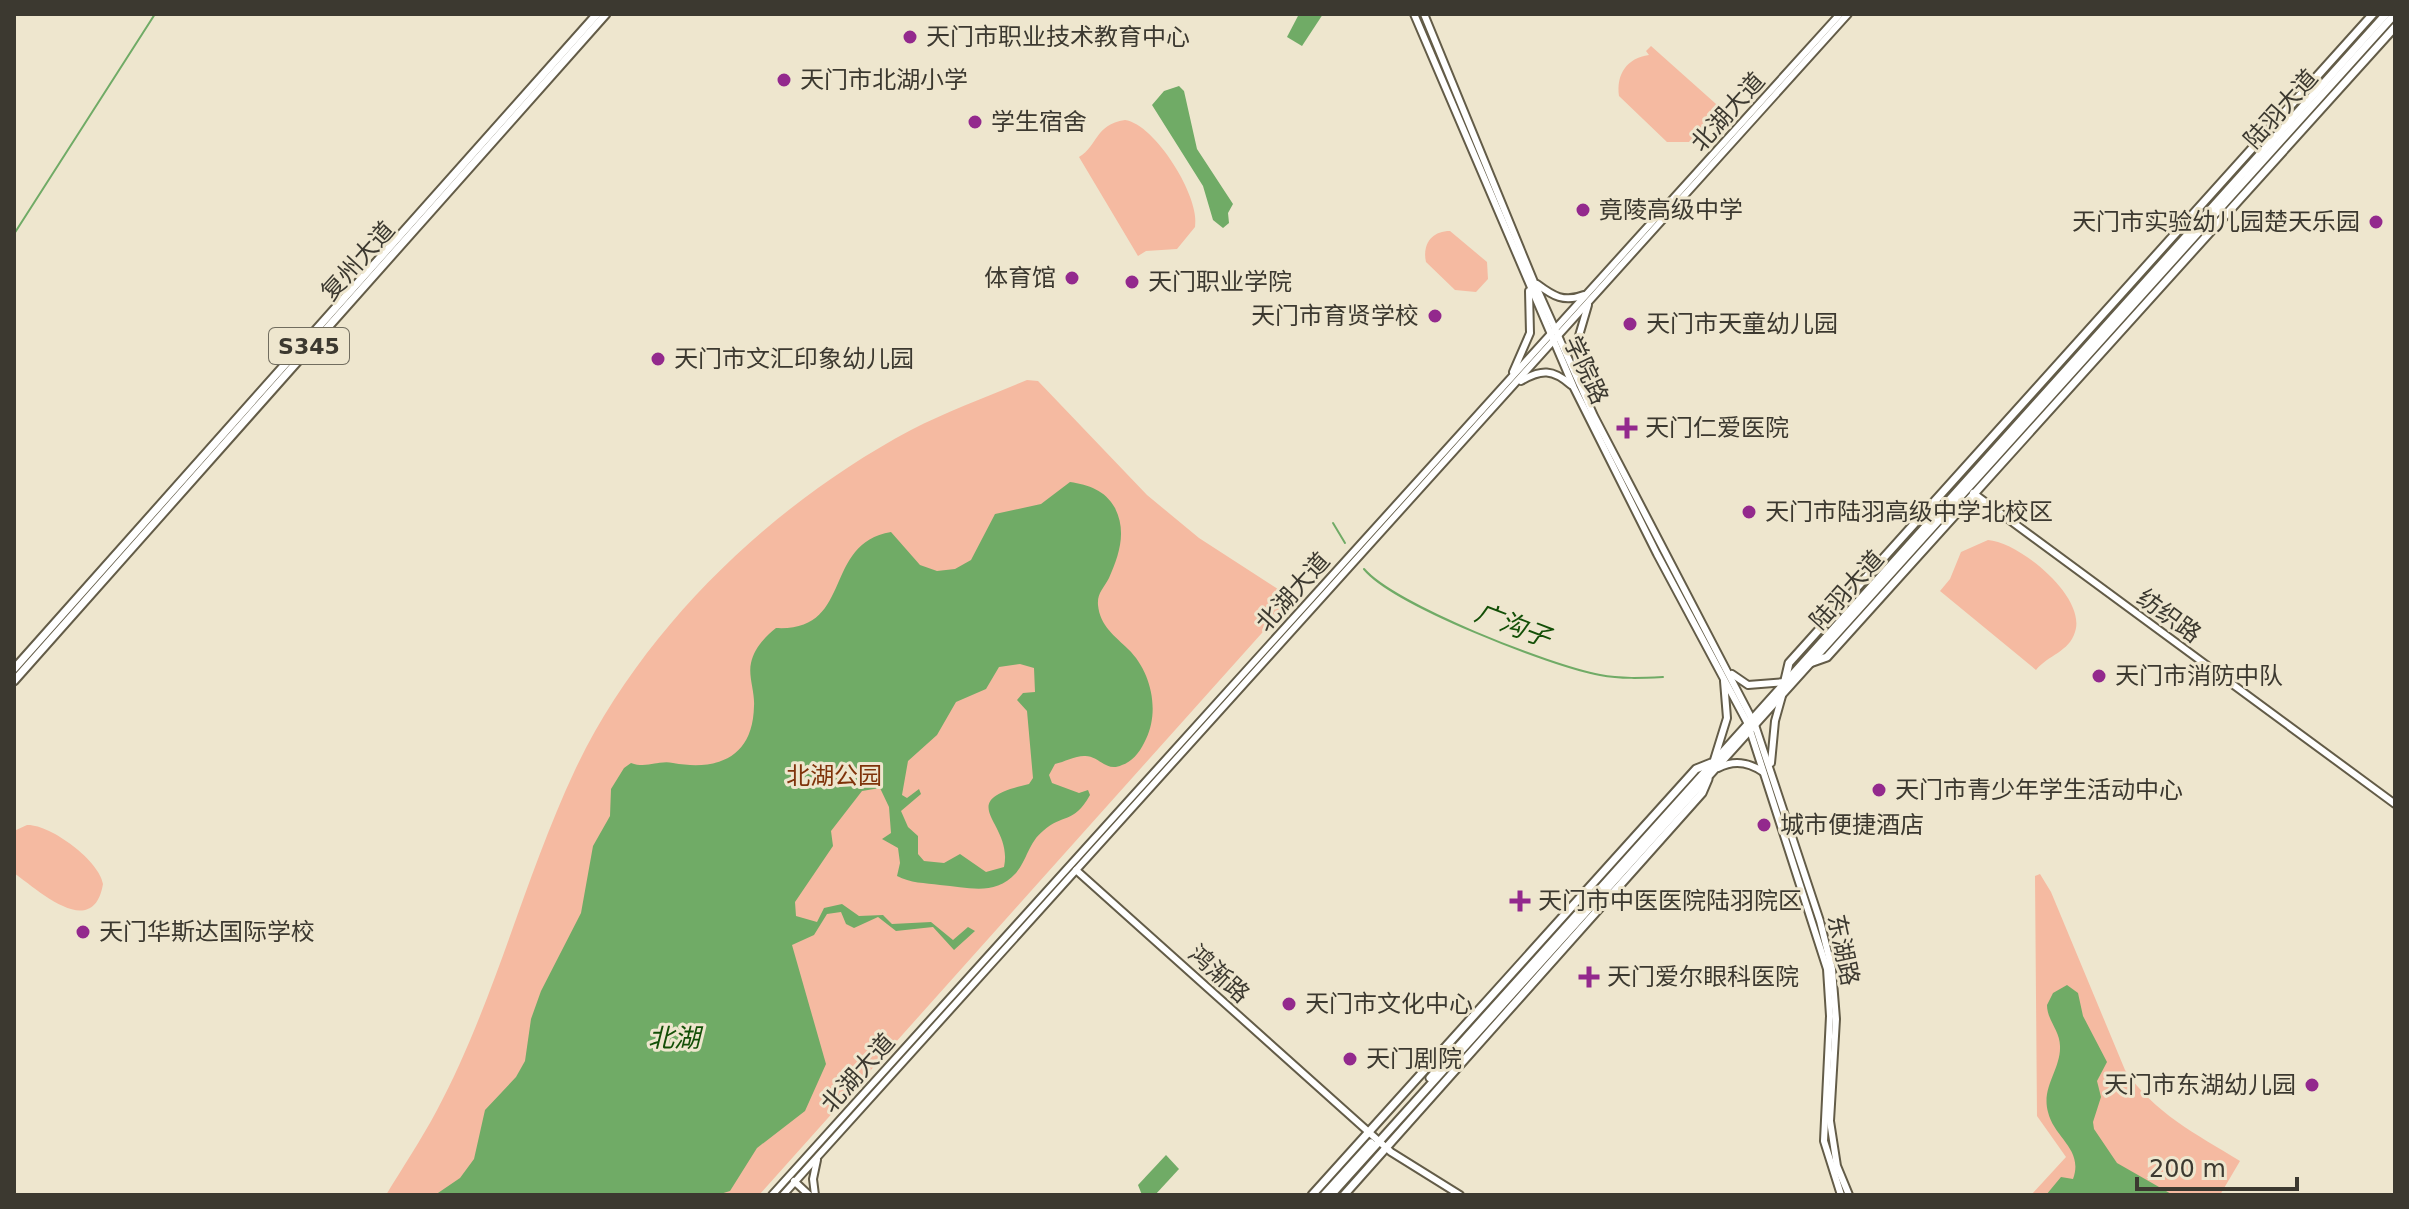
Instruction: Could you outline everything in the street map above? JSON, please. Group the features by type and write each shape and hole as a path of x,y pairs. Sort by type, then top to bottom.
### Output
{"main road":[{"name":"复州大道","path":"14,669 597,14"},
{"name":"复州大道","path":"14,681 606,14"},
{"name":"学院路","path":"1414,14 1577,386 1751,724"},
{"name":"学院路","path":"1424,14 1532,284"},
{"name":"北湖大道","path":"1590,296 1840,14"},
{"name":"北湖大道","path":"783,1195 792,1179 1848,14"},
{"path":"1344,1195 1702,793 1711,772 1732,763 1750,765 1768,772 1775,721 1789,663 1961,483 2373,14"},
{"name":"陆羽大道","path":"1324,1195 1711,772 1784,686 1808,664 1961,483 2386,14"},
{"name":"陆羽大道","path":"1961,483 2395,14"},
{"path":"1808,664 1827,657 2395,27"},
{"path":"1532,284 1563,299 1590,296 1576,346 1577,386 1549,371 1534,373 1509,385 1528,339 1532,284"},
{"name":"纺织路","path":"1961,483 2395,804"},
{"path":"1725,672 1748,685 1784,686"},
{"path":"1713,763 1727,718 1725,672"},
{"name":"陆羽大道","path":"1331,1195 1375,1138 1696,769 1713,763 1751,724"},
{"name":"东湖路","path":"1751,724 1820,921 1832,969 1836,1019 1831,1132 1837,1166 1849,1195"},
{"name":"东湖路","path":"1768,772 1827,969 1830,1016 1824,1141 1841,1195"},
{"name":"北湖大道","path":"772,1195 819,1154 1073,868"},
{"name":"鸿渐路","path":"1073,868 1386,1148 1460,1195"},
{"path":"1312,1195 1348,1155 1375,1138"},
{"path":"1372,1164 1375,1138"},
{"path":"815,1195 813,1171 819,1154"},
{"path":"792,1179 809,1195"}],"green space":[{"path":"1651,46 1725,112 1720,117 1712,111 1707,129 1691,142 1667,142 1619,96 1621,74 1629,63 1649,55 1646,51"},
{"path":"1125,120 1149,134 1162,148 1174,164 1191,199 1195,227 1177,249 1146,251 1138,256 1079,157 1108,126"},
{"path":"1450,231 1487,262 1488,279 1476,292 1455,290 1426,262 1427,244 1433,236"},
{"name":"北湖公园","path":"1027,380 1038,381 1147,495 1199,538 1281,591 1286,606 759,1195 386,1195 430,1122 475,1029 556,812 575,770 603,717 637,667 716,574 809,494 911,430"},
{"path":"1988,540 2016,550 2032,561 2061,588 2071,603 2076,618 2072,639 2036,670 1940,591 1950,579 1961,552"},
{"path":"27,825 37,826 60,837 93,865 103,884 97,901 88,909 63,906 14,873 14,831"},
{"path":"2040,874 2051,892 2125,1070 2163,1111 2240,1161 2220,1195 2031,1195 2066,1157 2037,1116 2035,876"}],"water":[{"path":"1299,14 1323,14 1302,46 1287,37"},
{"path":"1179,86 1184,91 1197,149 1233,204 1228,213 1229,223 1223,228 1213,220 1203,186 1152,105 1164,91"},
{"name":"北湖","path":"1070,482 1101,493 1111,502 1119,517 1121,535 1118,552 1098,605 1105,625 1136,658 1151,691 1150,728 1137,755 1116,767 1089,756 1055,764 1049,775 1052,783 1079,793 1088,790 1090,795 1073,815 1038,835 1016,873 990,888 923,883 897,876 900,863 898,848 882,839 891,833 889,807 880,788 862,791 831,831 833,846 795,902 796,916 817,922 824,908 842,904 859,916 883,915 892,924 931,922 953,940 968,927 975,931 954,950 933,927 896,931 878,917 854,928 846,924 841,912 827,914 814,935 792,945 826,1064 805,1111 757,1148 730,1191 717,1195 435,1195 460,1178 474,1159 485,1110 516,1077 525,1061 531,1019 541,991 581,913 593,846 610,816 611,789 624,768 631,763 704,765 730,757 740,749 752,724 754,701 750,668 757,648 776,628 801,626 817,616 829,603 855,553 869,540 891,532 920,565 937,571 955,569 971,560 995,514 1041,504","holes":["1020,664 1034,668 1035,692 1023,693 1017,700 1027,711 1033,778 1029,784 993,798 989,806 1005,851 1004,867 986,872 960,854 944,863 924,861 918,854 918,836 908,827 901,811 921,794 919,789 907,798 902,795 908,761 937,735 956,702 986,689 999,667"]},
{"path":"2067,985 2078,993 2083,1016 2107,1062 2097,1081 2101,1097 2093,1122 2094,1129 2117,1163 2173,1195 2046,1195 2061,1177 2073,1179 2075,1169 2072,1151 2051,1121 2047,1103 2060,1046 2047,1005 2053,993"},
{"path":"1166,1155 1179,1169 1155,1195 1142,1195 1138,1185"}],"waterway":[{"path":"14,234 155,14"},
{"name":"广沟子","path":"1333,523 1345,543"},
{"name":"广沟子","path":"1364,569 1381,584 1439,616 1547,660 1608,676 1663,677"}],"place":[{"name":"天门市职业技术教育中心","path":"910,37"},
{"name":"天门市北湖小学","path":"784,80"},
{"name":"学生宿舍","path":"975,122"},
{"name":"竟陵高级中学","path":"1583,210"},
{"name":"天门市实验幼儿园楚天乐园","path":"2376,222"},
{"name":"体育馆","path":"1072,278"},
{"name":"天门职业学院","path":"1132,282"},
{"name":"天门市育贤学校","path":"1435,316"},
{"name":"天门市天童幼儿园","path":"1630,324"},
{"name":"天门市文汇印象幼儿园","path":"658,359"},
{"name":"天门仁爱医院","path":"1627,428"},
{"name":"天门市陆羽高级中学北校区","path":"1749,512"},
{"name":"天门市消防中队","path":"2099,676"},
{"name":"天门市青少年学生活动中心","path":"1879,790"},
{"name":"城市便捷酒店","path":"1764,825"},
{"name":"天门市中医医院陆羽院区","path":"1520,901"},
{"name":"天门华斯达国际学校","path":"83,932"},
{"name":"天门爱尔眼科医院","path":"1589,977"},
{"name":"天门市文化中心","path":"1289,1004"},
{"name":"天门剧院","path":"1350,1059"},
{"name":"天门市东湖幼儿园","path":"2312,1085"}]}
